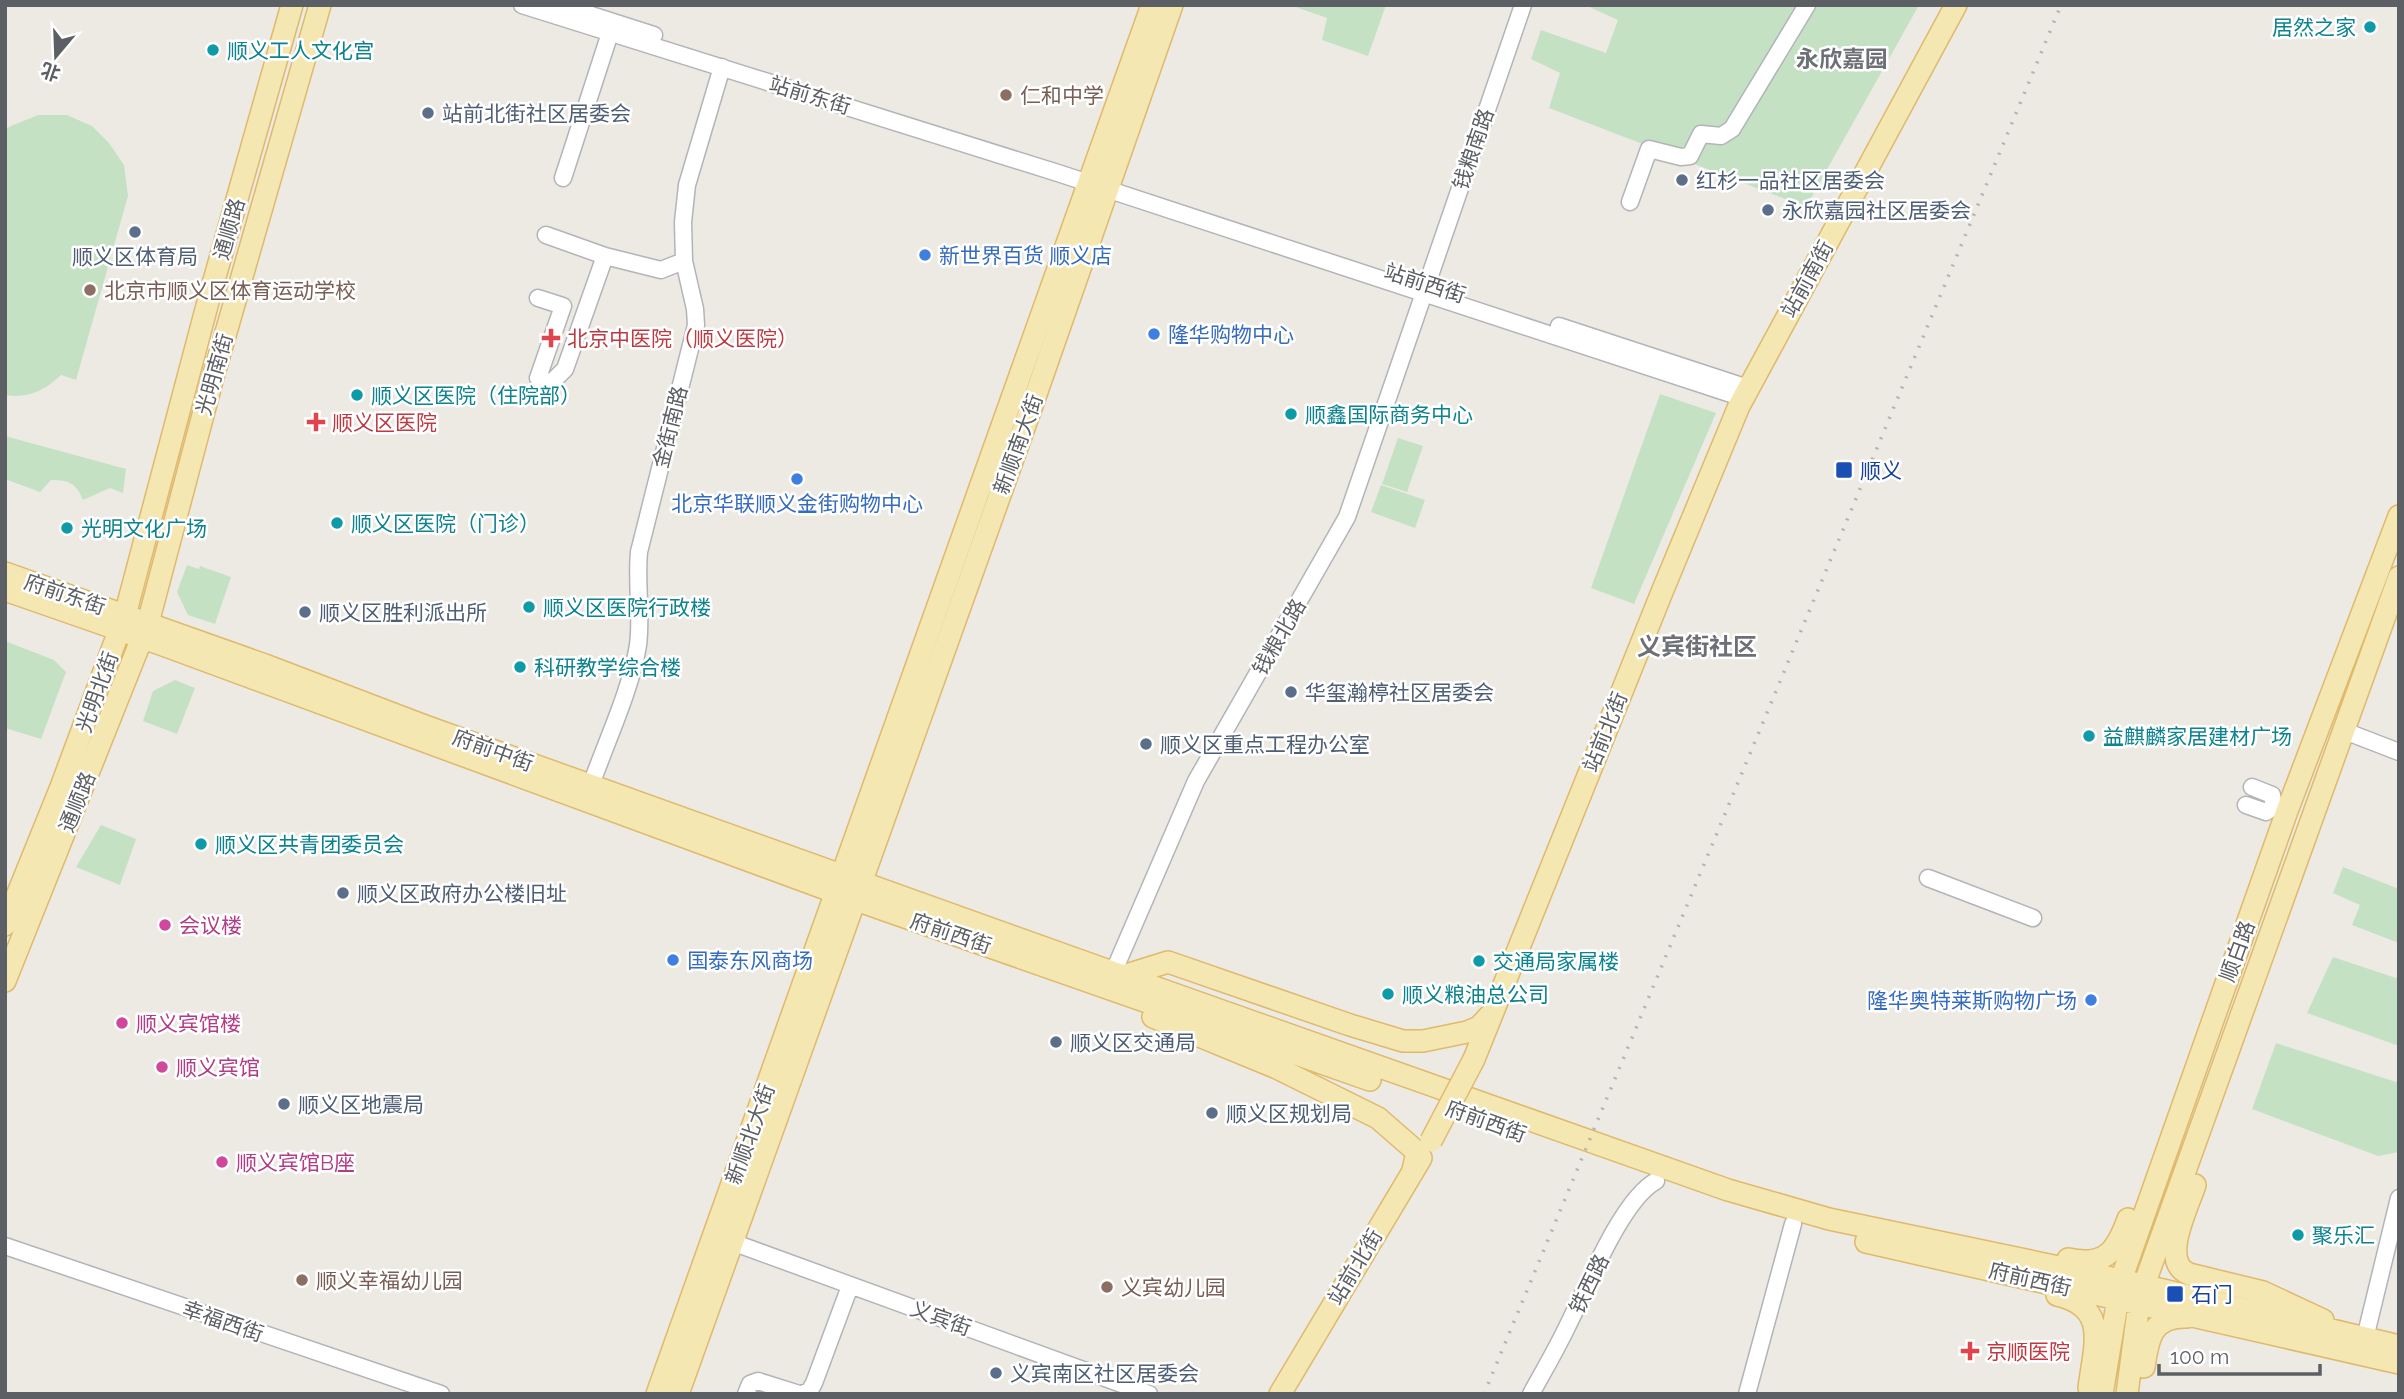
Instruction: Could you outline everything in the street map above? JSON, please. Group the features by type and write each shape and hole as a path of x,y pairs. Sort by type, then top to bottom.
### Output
{"main road":[{"name":"通顺路","path":"122,623 205,312 292,5"},
{"name":"光明南街","path":"145,631 212,381 320,5"},
{"name":"新顺南大街","path":"1100,183 1152,5"},
{"name":"新顺南大街","path":"849,887 1100,183 1172,5"},
{"name":"站前南街","path":"1743,397 1956,5"},
{"name":"站前北街","path":"1280,1394 1431,1141 1474,1059 1661,592 1743,397"},
{"name":"顺白路","path":"2102,1394 2191,1082 2281,809 2399,516"},
{"name":"府前东街","path":"5,573 122,623"},
{"name":"顺白路","path":"2127,1394 2130,1292 2228,1049 2399,577"},
{"name":"府前东街","path":"5,590 122,623"},
{"name":"府前中街","path":"122,623 591,785 849,887"},
{"name":"光明北街","path":"5,925 61,787 122,623"},
{"name":"通顺路","path":"5,981 145,631"},
{"name":"府前中街","path":"145,631 849,887"},
{"name":"府前西街","path":"849,887 1716,1186 1971,1257"},
{"name":"新顺北大街","path":"678,1394 732,1241 849,887"},
{"name":"新顺北大街","path":"657,1394 849,887"},
{"path":"1413,1170 1417,1152 1378,1118 1277,1068 1149,1015 1118,980 1168,962 1350,1026 1403,1041 1423,1041 1467,1032 1488,1019 1496,1006"},
{"name":"府前西街","path":"1118,980 1656,1181 1793,1224 1971,1257 2130,1292"},
{"path":"2228,1049 2218,1117 2177,1239 2175,1261 2184,1272 2263,1292 2360,1337"},
{"path":"2089,1394 2096,1328 2087,1310 2074,1299 1991,1279 1971,1257 2015,1247 2083,1261 2094,1260 2113,1251 2120,1240 2167,1114 2191,1082"},
{"path":"2130,1292 2218,1320 2399,1363"},
{"path":"2130,1292 2399,1346"},
{"path":"2140,1394 2148,1343 2161,1322 2180,1317 2218,1320"}],"street":[{"name":"站前东街","path":"522,5 597,17 610,33 1100,183"},
{"name":"站前东街","path":"560,5 1100,183"},
{"name":"钱粮南路","path":"1425,288 1522,5"},
{"path":"1630,202 1649,149 1682,158 1690,156 1701,134 1721,136 1732,129 1808,5"},
{"path":"563,178 610,33"},
{"name":"金街南路","path":"591,785 635,664 638,641 639,552 696,325 684,261 683,222 687,185 722,67"},
{"name":"站前西街","path":"1100,183 1425,288 1649,354 1743,397"},
{"path":"546,234 605,256 661,270 684,261"},
{"path":"538,298 563,306 538,378 551,383 565,369 605,256"},
{"name":"钱粮北路","path":"1118,980 1196,781 1347,517 1425,288"},
{"path":"2342,730 2399,752"},
{"path":"2246,805 2266,812 2281,809 2272,795 2252,787"},
{"path":"1928,878 2033,919"},
{"name":"铁西路","path":"1531,1394 1622,1216 1640,1193 1656,1181"},
{"path":"2360,1337 2399,1198"},
{"path":"1747,1394 1793,1224"},
{"name":"义宾街","path":"732,1241 1149,1394"},
{"name":"幸福西街","path":"5,1246 441,1394"},
{"path":"746,1394 750,1384 758,1381 801,1394 810,1390 850,1286"}],"green space":[{"path":"1290,5 1386,5 1368,56 1322,40 1327,18"},
{"path":"1585,5 1919,5 1806,207 1549,108 1560,73 1531,59 1541,30 1606,53 1618,20"},
{"path":"38,115 67,115 92,126 109,143 124,165 128,196 76,380 61,375 36,392 13,396 5,395 5,130"},
{"path":"1660,394 1716,413 1634,604 1591,588"},
{"path":"5,436 126,469 123,493 110,488 83,500 75,486 67,482 51,480 40,492 5,479"},
{"path":"1398,438 1423,446 1407,492 1382,484"},
{"path":"1381,485 1425,500 1415,528 1371,512"},
{"path":"187,565 199,569 200,566 231,577 215,624 188,615 177,592"},
{"path":"5,641 54,660 66,672 41,739 5,728"},
{"path":"175,680 195,688 177,734 143,721 153,691"},
{"path":"101,825 136,839 120,885 76,867"},
{"path":"2343,867 2399,889 2399,943 2352,925 2360,905 2333,893"},
{"path":"2333,957 2399,979 2399,1046 2307,1013"},
{"path":"2276,1043 2399,1083 2399,1152 2378,1156 2252,1109"}],"railway":[{"path":"1484,1394 2061,5"}],"place":[{"name":"居然之家","path":"2370,27"},
{"name":"顺义工人文化宫","path":"213,50"},
{"name":"仁和中学","path":"1006,95"},
{"name":"站前北街社区居委会","path":"428,113"},
{"name":"红杉一品社区居委会","path":"1682,180"},
{"name":"永欣嘉园社区居委会","path":"1768,210"},
{"name":"顺义区体育局","path":"135,232"},
{"name":"新世界百货 顺义店","path":"925,255"},
{"name":"北京市顺义区体育运动学校","path":"90,290"},
{"name":"隆华购物中心","path":"1154,334"},
{"name":"北京中医院（顺义医院）","path":"551,338"},
{"name":"顺义区医院（住院部）","path":"357,395"},
{"name":"顺鑫国际商务中心","path":"1291,414"},
{"name":"顺义区医院","path":"316,422"},
{"name":"顺义","path":"1844,470"},
{"name":"北京华联顺义金街购物中心","path":"797,479"},
{"name":"顺义区医院（门诊）","path":"337,523"},
{"name":"光明文化广场","path":"67,528"},
{"name":"顺义区医院行政楼","path":"529,607"},
{"name":"顺义区胜利派出所","path":"305,612"},
{"name":"科研教学综合楼","path":"520,667"},
{"name":"华玺瀚楟社区居委会","path":"1291,692"},
{"name":"益麒麟家居建材广场","path":"2089,736"},
{"name":"顺义区重点工程办公室","path":"1146,744"},
{"name":"顺义区共青团委员会","path":"201,844"},
{"name":"顺义区政府办公楼旧址","path":"343,893"},
{"name":"会议楼","path":"165,925"},
{"name":"国泰东风商场","path":"673,960"},
{"name":"交通局家属楼","path":"1479,961"},
{"name":"顺义粮油总公司","path":"1388,994"},
{"name":"隆华奥特莱斯购物广场","path":"2091,1000"},
{"name":"顺义宾馆楼","path":"122,1023"},
{"name":"顺义区交通局","path":"1056,1042"},
{"name":"顺义宾馆","path":"162,1067"},
{"name":"顺义区地震局","path":"284,1104"},
{"name":"顺义区规划局","path":"1212,1113"},
{"name":"顺义宾馆B座","path":"222,1162"},
{"name":"聚乐汇","path":"2298,1235"},
{"name":"顺义幸福幼儿园","path":"302,1280"},
{"name":"义宾幼儿园","path":"1107,1287"},
{"name":"石门","path":"2175,1294"},
{"name":"京顺医院","path":"1970,1351"},
{"name":"义宾南区社区居委会","path":"996,1373"}],"district":[{"name":"永欣嘉园","path":"1842,58"},
{"name":"义宾街社区","path":"1697,646"}]}
